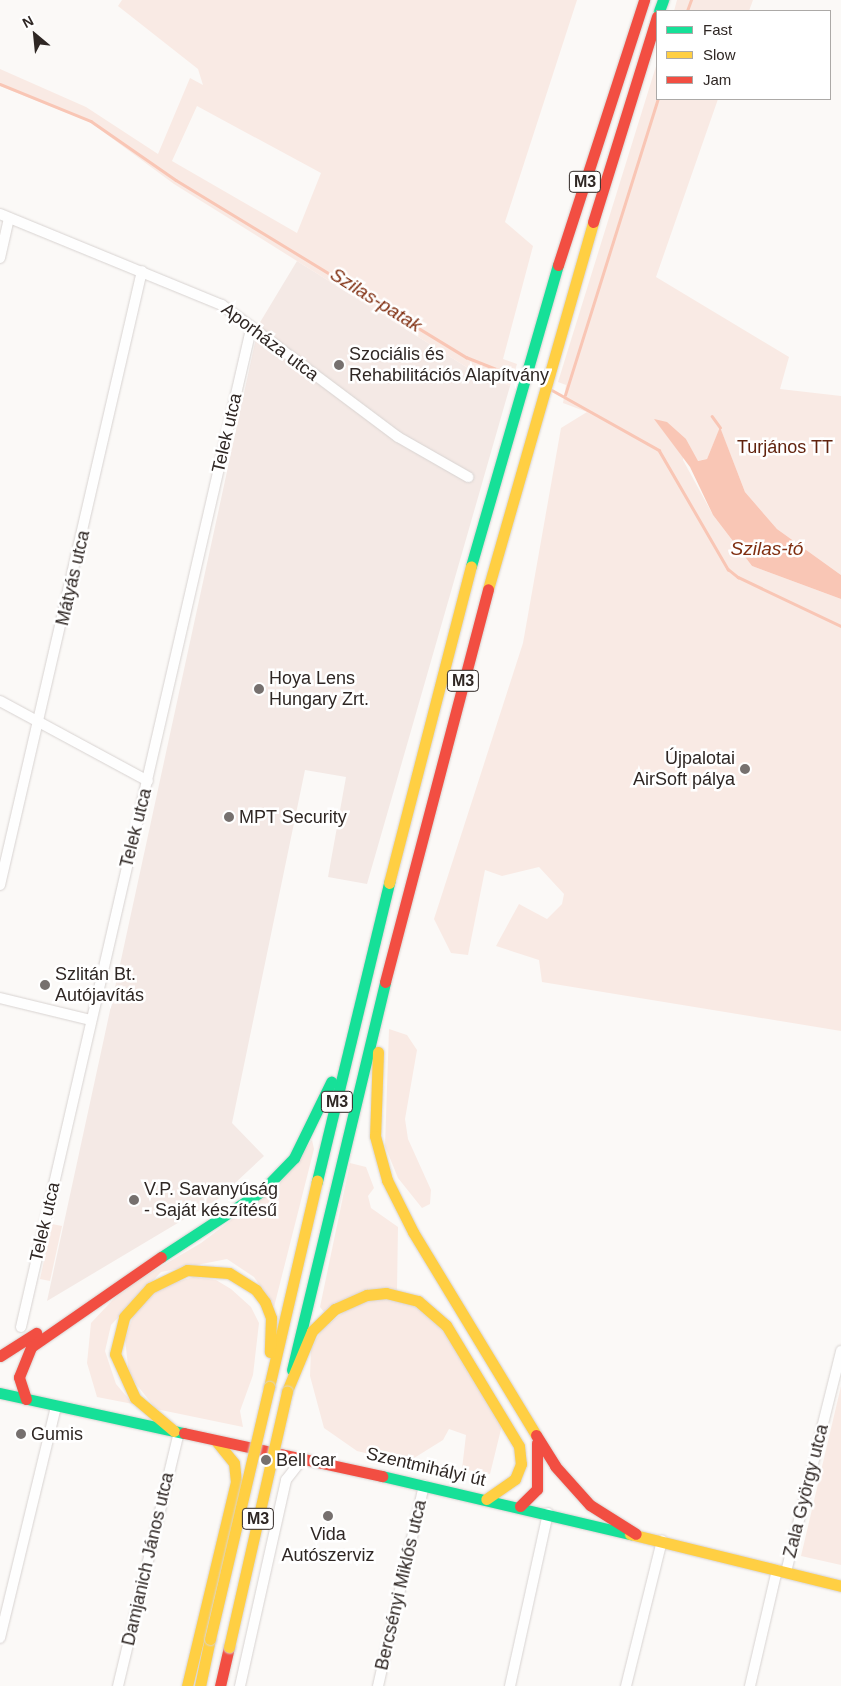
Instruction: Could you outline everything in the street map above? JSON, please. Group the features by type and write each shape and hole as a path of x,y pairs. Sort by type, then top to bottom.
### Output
{"main road":[{"name":"M3","path":"200,1686 358,1006 474,553 529,364 644,0"},
{"name":"M3","path":"220,1686 287,1391 389,963 541,400 656,20"},
{"path":"389,963 392,979 373,1099 379,1158 413,1232 531,1427 570,1485 610,1520 636,1534"},
{"path":"0,1356 71,1316 244,1206 280,1174 317,1118 344,1033 358,1006"},
{"path":"176,1432 135,1398 124,1384 115,1354 116,1337 135,1300 166,1277 209,1269 229,1273 256,1290 271,1318 269,1387"},
{"path":"292,1370 312,1331 350,1301 386,1293 418,1301 446,1325 519,1446 521,1464 515,1479 486,1498"},
{"path":"26,1399 19,1376 21,1363 31,1347 71,1316"},
{"name":"Szentmihályi út","path":"0,1393 486,1498 662,1540 841,1586"},
{"path":"520,1506 532,1498 539,1476 531,1427"},
{"path":"187,1686 236,1482 234,1463 216,1441"}],"street":[{"path":"0,258 5,216"},
{"name":"Aporháza utca","path":"5,216 222,305 251,329 398,437 468,478"},
{"name":"Mátyás utca","path":"0,885 40,724 142,271"},
{"name":"Telek utca","path":"21,1327 90,1020 148,781 251,329"},
{"path":"0,701 148,781"},
{"path":"0,998 90,1020"},
{"name":"Zala György utca","path":"750,1686 841,1351"},
{"path":"0,1638 56,1406"},
{"name":"Damjanich János utca","path":"118,1686 176,1432"},
{"path":"240,1686 286,1480 304,1458"},
{"name":"Bercsényi Miklós utca","path":"378,1686 424,1485"},
{"path":"510,1686 548,1513"},
{"path":"626,1686 662,1540"}],"shaded area":[{"path":"297,261 468,368 510,386 367,884 328,877 346,777 305,770 232,1123 264,1156 218,1199 47,1301 259,324"}],"green space":[{"path":"122,0 577,0 505,222 533,246 503,359 517,364 510,386 468,368 174,184 90,122 0,86 0,69 86,107 158,154 190,78 203,85 198,69 118,6","holes":["197,106 321,173 297,233 172,161"]},
{"path":"677,0 753,0 749,10 674,10"},
{"name":"Turjános TT","path":"656,66 656,100 718,100 656,277 789,357 780,389 841,396 841,575 777,529 745,492 720,428 707,459 697,461 686,439 683,460 713,515 752,566 841,599 841,1031 542,982 539,960 496,946 519,904 547,919 562,904 564,894 539,867 502,876 485,870 468,955 451,953 434,919 523,643 561,428 587,412 563,403 566,385 558,382"},
{"path":"389,1029 407,1035 417,1050 405,1119 408,1139 431,1190 430,1204 422,1208 398,1178 385,1146"},
{"path":"312,1140 314,1149 274,1307 254,1277 227,1259 161,1272 111,1325 105,1351 116,1384 133,1404 97,1397 87,1363 91,1323 123,1289 201,1243 280,1183"},
{"path":"350,1163 366,1167 374,1188 368,1196 371,1208 398,1227 397,1290 324,1312 320,1307"},
{"path":"52,1224 62,1226 50,1281 40,1279"},
{"path":"193,1277 216,1280 231,1289 251,1307 259,1323 253,1375 240,1411 243,1427 156,1409 129,1375 125,1339 135,1311 157,1288"},
{"path":"390,1298 419,1306 441,1325 503,1421 490,1474 462,1469 466,1435 449,1429 443,1440 406,1463 357,1451 324,1428 310,1376 311,1349 322,1329 358,1301"},
{"path":"841,1386 841,1565 801,1556"}],"water":[{"name":"Szilas-tó","path":"654,419 667,422 686,439 698,461 707,459 720,427 745,492 777,529 841,575 841,599 752,566 713,515 690,467"}],"waterway":[{"path":"687,10 691,0"},
{"name":"Szilas-patak","path":"0,84 91,121 176,180 466,357 519,378"},
{"path":"565,395 658,100"},
{"name":"Szilas-patak","path":"552,390 659,450 728,569 738,577 841,626"},
{"path":"712,416 720,427"}],"traffic: fast":[{"path":"659,10 663,0"},
{"path":"471,566 558,265"},
{"path":"317,1181 389,883"},
{"path":"292,1370 385,982"},
{"path":"161,1257 262,1191 294,1158 331,1082"},
{"path":"0,1393 184,1433"},
{"path":"382,1476 630,1534"}],"traffic: slow":[{"path":"488,589 593,222"},
{"path":"389,883 471,566"},
{"path":"378,1052 375,1136 387,1180 413,1232 536,1435"},
{"path":"269,1387 317,1181"},
{"path":"174,1431 135,1398 115,1354 124,1317 150,1288 187,1270 229,1273 256,1290 265,1302 271,1318 270,1352"},
{"path":"287,1391 312,1331 335,1309 367,1295 386,1293 418,1301 446,1325 519,1446 521,1464 515,1479 486,1499"},
{"path":"210,1639 269,1387"},
{"path":"229,1647 287,1391"},
{"path":"187,1686 236,1482 234,1463 216,1441"},
{"path":"630,1534 841,1586"},
{"path":"200,1686 210,1639"}],"traffic: jam":[{"path":"558,265 644,0"},
{"path":"593,222 656,20"},
{"path":"385,982 488,589"},
{"path":"26,1399 19,1377 31,1347 161,1257"},
{"path":"0,1356 36,1333"},
{"path":"184,1433 382,1476"},
{"path":"536,1435 555,1466 590,1505 636,1534"},
{"path":"520,1506 537,1489 537,1443"},
{"path":"220,1686 229,1647"}],"place":[{"name":"Szociális és Rehabilitációs Alapítvány","path":"339,365"},
{"name":"Hoya Lens Hungary Zrt.","path":"259,689"},
{"name":"Újpalotai AirSoft pálya","path":"745,769"},
{"name":"MPT Security","path":"229,817"},
{"name":"Szlitán Bt. Autójavítás","path":"45,985"},
{"name":"V.P. Savanyúság - Saját készítésű","path":"134,1200"},
{"name":"Gumis","path":"21,1434"},
{"name":"Bell car","path":"266,1460"},
{"name":"Vida Autószerviz","path":"328,1516"}]}
